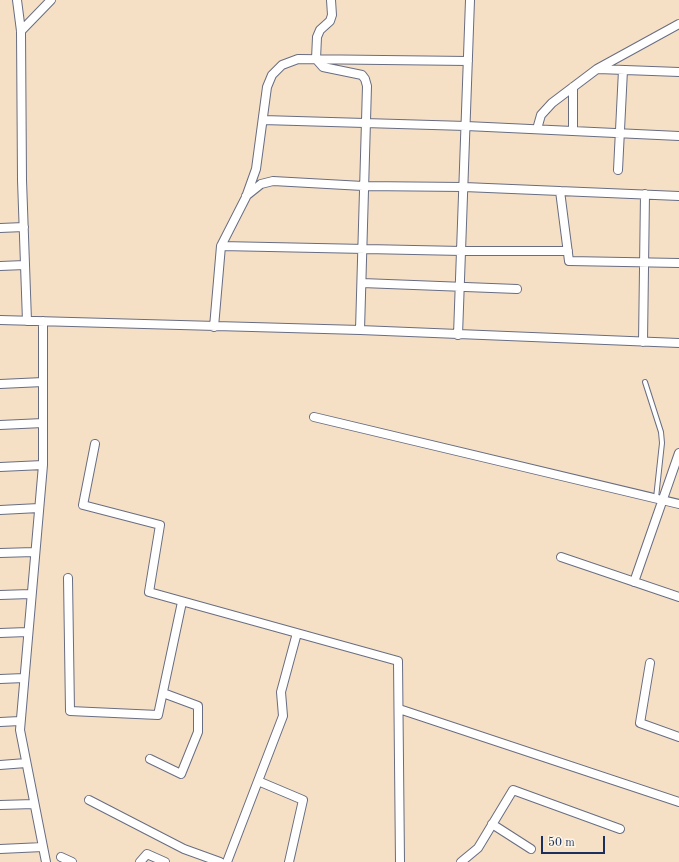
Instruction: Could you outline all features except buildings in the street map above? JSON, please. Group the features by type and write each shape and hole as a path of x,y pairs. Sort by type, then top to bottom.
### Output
{"street":[{"path":"17,0 21,32 22,180 27,321"},
{"path":"21,32 51,0"},
{"path":"331,0 332,16 330,21 320,30 316,37 316,59 323,67 354,73 365,79 367,86 360,330"},
{"path":"458,335 461,286 470,0"},
{"path":"537,129 541,115 552,102 597,69 679,24"},
{"path":"214,327 221,246 246,197 256,169 267,87 272,75 282,65 298,59 468,61"},
{"path":"597,69 679,72"},
{"path":"618,170 623,70"},
{"path":"573,87 573,131"},
{"path":"263,120 466,126 679,136"},
{"path":"246,197 261,184 274,182 364,186 464,187 679,196"},
{"path":"560,191 569,261 679,263"},
{"path":"643,342 645,194"},
{"path":"0,228 24,227"},
{"path":"221,246 462,251 568,251"},
{"path":"0,266 25,265"},
{"path":"362,283 517,288"},
{"path":"0,320 360,330 679,343"},
{"path":"43,321 43,465 30,594 20,730 46,862"},
{"path":"0,384 43,382"},
{"path":"314,417 679,504"},
{"path":"0,425 43,423"},
{"path":"95,444 83,505 160,525 150,592 398,661 400,862"},
{"path":"634,582 659,498 679,453"},
{"path":"0,467 43,465"},
{"path":"0,510 39,508"},
{"path":"0,553 34,552"},
{"path":"562,557 679,597"},
{"path":"68,578 70,711 158,715 182,602"},
{"path":"0,595 30,594"},
{"path":"0,633 27,632"},
{"path":"227,862 283,716 282,692 297,633"},
{"path":"650,663 640,723 679,737"},
{"path":"0,679 24,678"},
{"path":"150,759 181,774 198,732 198,706 163,693"},
{"path":"399,709 679,802"},
{"path":"0,722 20,721"},
{"path":"0,765 26,764"},
{"path":"258,781 303,800 289,862"},
{"path":"461,862 478,848 513,790 620,829"},
{"path":"89,800 184,850 220,862"},
{"path":"0,805 34,804"},
{"path":"492,824 531,848"},
{"path":"0,849 43,847"},
{"path":"140,862 147,854 166,862"},
{"path":"61,856 72,862"}],"lane":[{"path":"645,382 661,432 662,442 659,498"}]}
